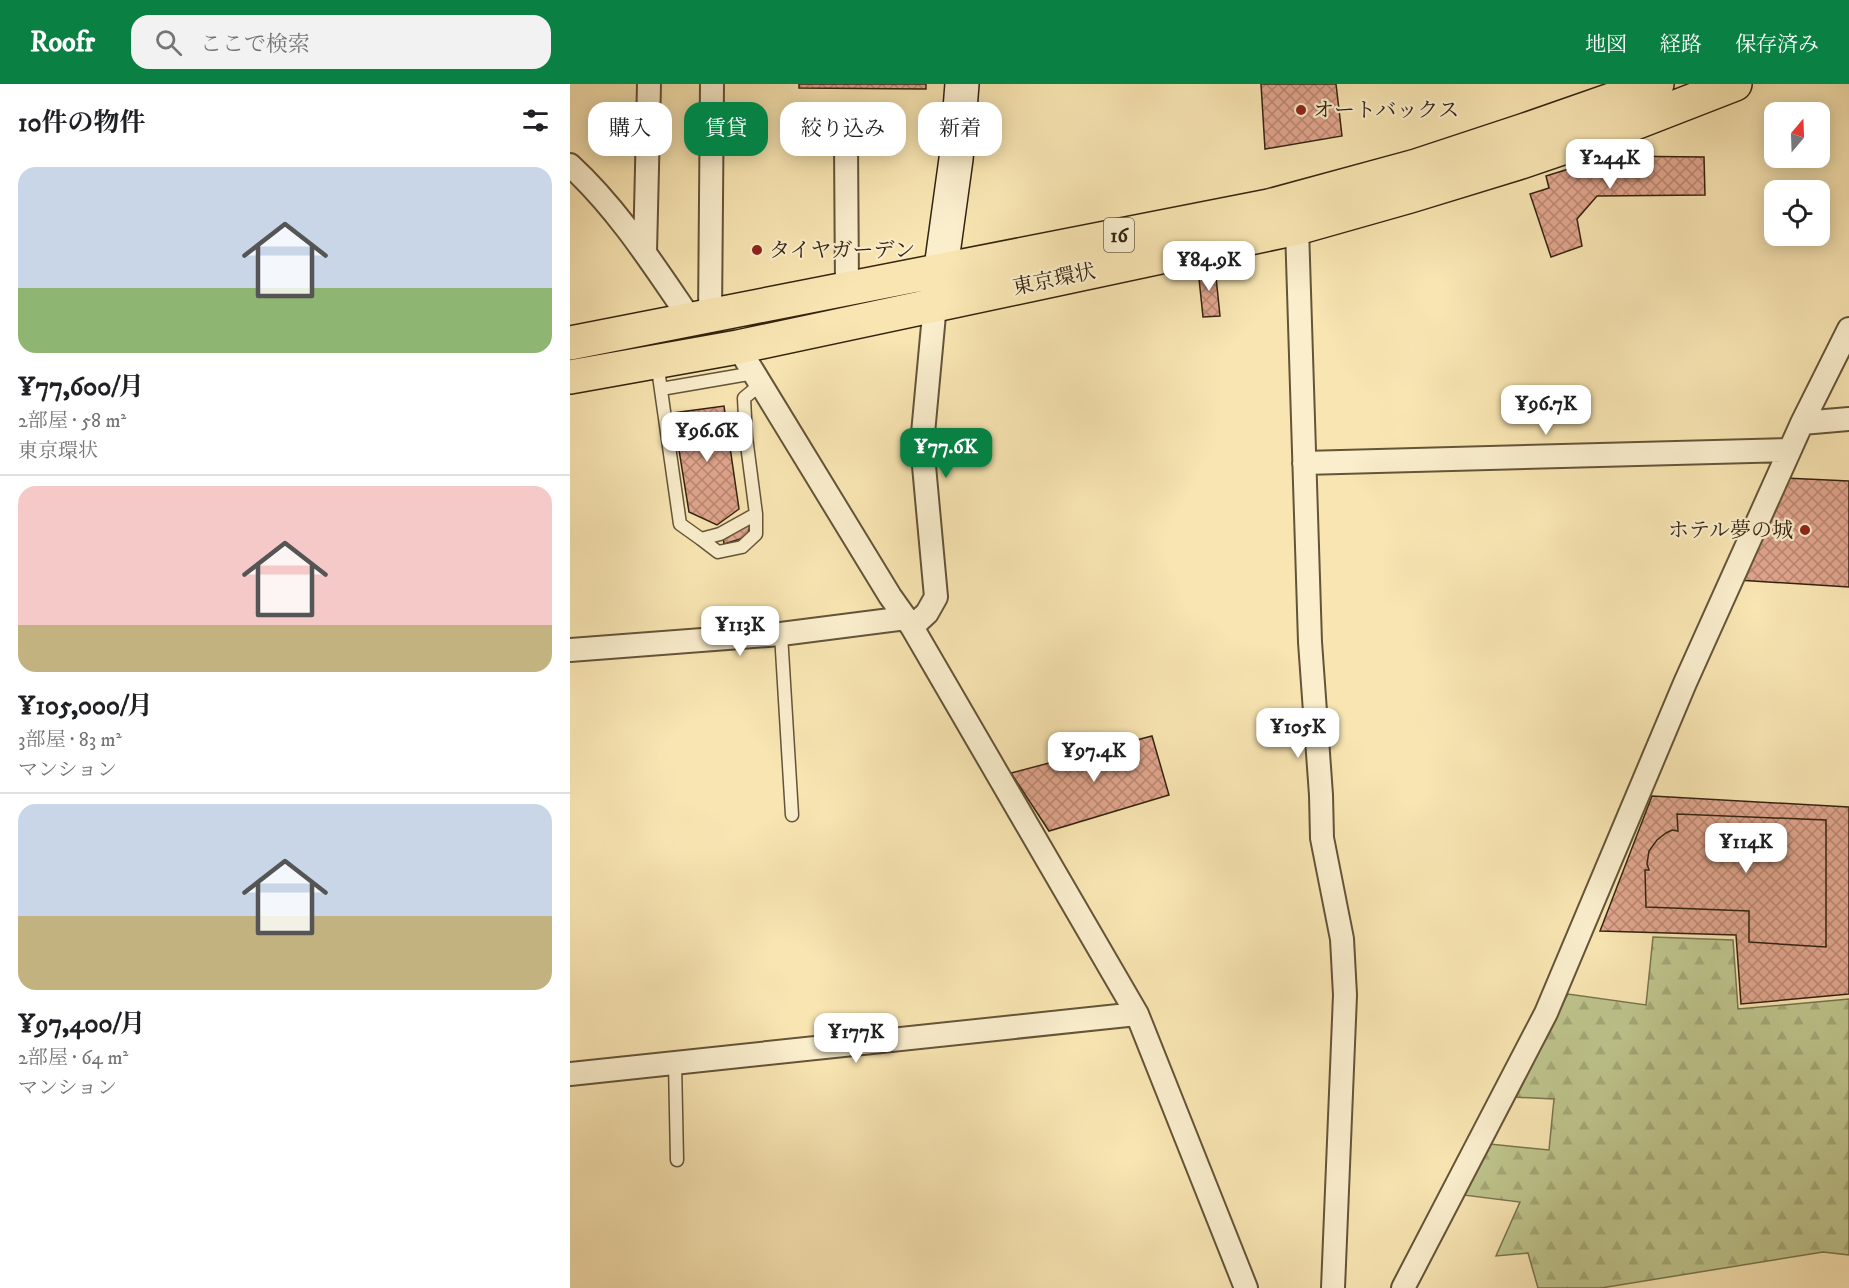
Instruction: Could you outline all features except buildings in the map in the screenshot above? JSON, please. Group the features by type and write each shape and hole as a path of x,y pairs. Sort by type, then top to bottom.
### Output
{"highway":[{"name":"東京環状","path":"570,343 1269,206 1416,166 1657,84"},
{"name":"東京環状","path":"570,377 659,375 751,368 935,304 1297,228 1410,196 1627,126 1735,84"}],"street":[{"path":"645,252 649,84"},
{"path":"701,318 712,84"},
{"path":"570,650 909,622 927,613 936,597 922,444 935,304 956,159 962,84"},
{"path":"846,156 847,288"},
{"path":"570,165 591,184 701,318"},
{"path":"1297,228 1310,642 1322,838 1342,939 1345,995 1333,1288"},
{"path":"1403,1288 1546,1013 1685,683 1802,423 1849,329"},
{"path":"751,368 890,596 909,622 1137,1014 1246,1288"},
{"path":"1802,423 1849,420"},
{"path":"1304,463 1790,450"},
{"path":"570,1074 1137,1014"}],"lane":[{"path":"659,375 680,524 718,552 742,547 756,534 756,513 746,437 744,398 751,368"},
{"path":"701,539 720,534 756,513"},
{"path":"781,634 792,815"},
{"path":"675,1063 677,1160"}],"green space":[{"path":"1653,937 1733,940 1738,1009 1849,999 1849,1255 1823,1252 1601,1288 1538,1288 1528,1253 1496,1256 1520,1202 1463,1195 1490,1144 1549,1150 1554,1099 1512,1097 1568,994 1646,1005"}],"place":[{"name":"オートバックス","path":"1301,110"},
{"name":"タイヤガーデン","path":"757,250"},
{"name":"ホテル夢の城","path":"1805,530"}]}
